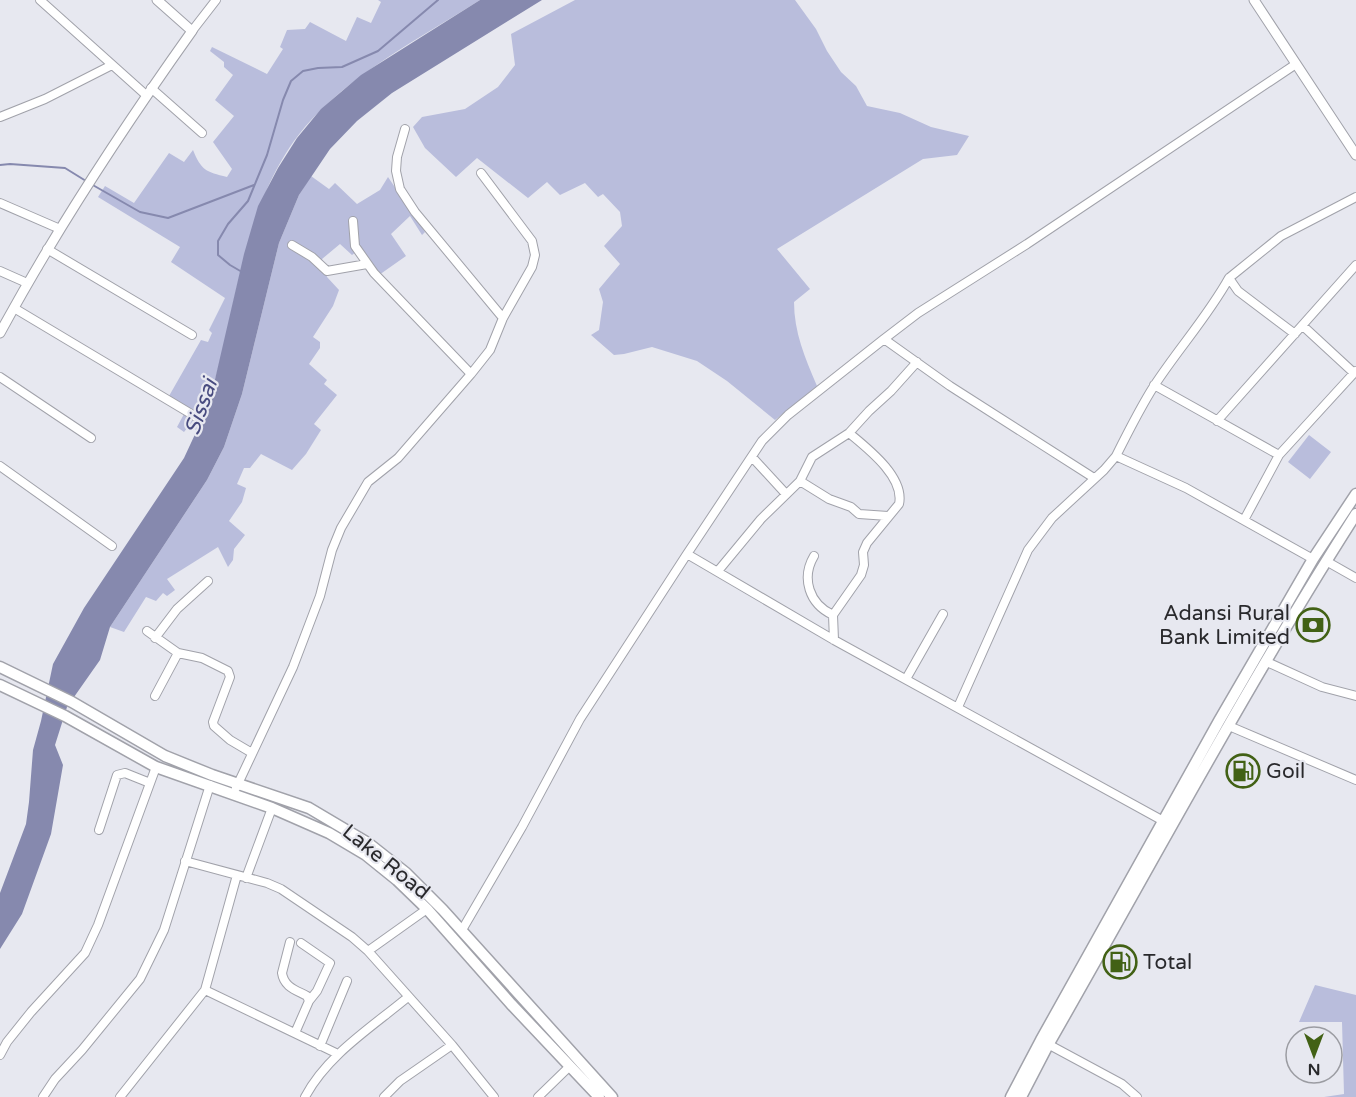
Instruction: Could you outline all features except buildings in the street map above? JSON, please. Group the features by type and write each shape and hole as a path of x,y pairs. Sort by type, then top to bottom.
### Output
{"main road":[{"path":"1168,823 1219,721 1314,559 1356,494"},
{"path":"1011,1097 1168,823 1356,514"},
{"name":"Lake Road","path":"0,668 72,702 165,756 329,833 366,855 397,880 427,909 599,1097"},
{"name":"Lake Road","path":"0,685 65,716 156,767 210,785 236,789 309,808 358,837 406,873 462,930 612,1097"},
{"path":"1021,1097 1044,1042"}],"street":[{"path":"40,0 112,65 202,133"},
{"path":"157,0 192,31"},
{"path":"0,333 47,249 148,92 216,0"},
{"path":"1254,0 1356,155"},
{"path":"462,930 522,827 580,719 762,441 788,415 918,313 1027,244 1296,64"},
{"path":"0,117 45,99 112,65"},
{"path":"405,129 397,157 396,171 400,189 415,212 503,318"},
{"path":"236,789 303,642 341,528 368,482 398,458 490,350 503,318 532,267 535,255 532,240 481,172"},
{"path":"958,707 1028,550 1052,518 1116,456 1154,385 1229,278 1281,236 1356,197"},
{"path":"0,203 60,229"},
{"path":"353,221 355,246 367,264 394,296 471,374"},
{"path":"292,245 312,257 327,271 367,264"},
{"path":"47,249 192,335"},
{"path":"1217,421 1356,266"},
{"path":"0,271 27,283"},
{"path":"1229,278 1238,291 1295,333"},
{"path":"14,308 198,418"},
{"path":"1244,520 1279,455 1355,372 1303,326"},
{"path":"884,339 950,386 1094,478"},
{"path":"718,571 761,519 800,481 812,457 849,433 917,362"},
{"path":"0,377 91,438"},
{"path":"1154,385 1279,455"},
{"path":"834,640 833,615 861,575 864,565 863,552 867,543 899,504 901,496 898,485 870,451 849,433"},
{"path":"1116,456 1186,488 1314,559"},
{"path":"752,457 786,494"},
{"path":"0,466 112,546"},
{"path":"800,481 829,499 851,507 859,514 888,516"},
{"path":"687,554 834,640 1168,823"},
{"path":"814,556 809,565 807,586 820,607 833,615"},
{"path":"1326,561 1356,578"},
{"path":"155,638 177,609 208,581"},
{"path":"906,680 943,614"},
{"path":"147,631 178,653 202,658 228,671 230,677 213,722 214,726 230,740 252,753"},
{"path":"155,696 178,653"},
{"path":"1267,662 1322,687 1356,696"},
{"path":"1229,726 1356,780"},
{"path":"0,1055 31,1012 85,953 98,925 156,767"},
{"path":"99,830 117,776 125,773 150,783"},
{"path":"44,1097 55,1079 140,979 164,930 210,785"},
{"path":"246,878 272,808"},
{"path":"185,861 281,889 352,937 368,951 452,1045 494,1097"},
{"path":"120,1097 205,990 237,875"},
{"path":"368,951 427,909"},
{"path":"290,942 282,973 283,978 289,986 307,996 309,1001"},
{"path":"295,1033 330,963 301,943"},
{"path":"320,1046 347,981"},
{"path":"205,990 338,1054"},
{"path":"305,1097 338,1054 408,998"},
{"path":"1044,1042 1122,1083 1137,1097"},
{"path":"384,1097 400,1081 452,1045"},
{"path":"538,1097 570,1066"}],"shaded area":[{"path":"378,0 480,0 359,77 323,108 297,137 277,169 261,203 249,239 223,350 207,404 197,430 188,427 184,432 177,427 184,414 165,403 201,340 208,342 212,333 209,330 225,298 171,262 180,247 98,197 105,186 134,203 169,153 184,162 193,150 205,169 227,177 232,169 213,142 234,116 215,100 233,75 224,67 224,62 210,51 212,47 267,74 283,49 280,47 287,30 305,29 310,22 346,41 357,17 371,23 381,2"},
{"path":"480,0 542,0 392,93 357,121 330,149 299,195 279,243 242,394 224,447 207,480 110,627 100,660 67,707 55,745 63,765 51,834 22,914 0,949 0,893 26,824 33,750 53,664 84,608 184,458 197,430 213,388 244,254 258,206 297,138 321,109 361,75"},
{"path":"575,0 795,0 816,29 841,72 856,86 867,106 900,113 931,127 969,136 957,155 923,159 777,249 810,289 794,302 794,313 801,345 817,386 775,420 727,381 697,361 652,347 614,355 591,335 599,330 603,302 599,289 620,264 604,246 622,226 620,212 603,194 598,197 585,183 560,195 547,182 528,198 477,158 456,177 425,148 413,127 422,117 465,109 498,87 515,65 511,34"},
{"path":"311,176 329,189 335,183 357,204 380,190 388,177 425,232 422,235 410,216 391,234 406,256 379,275 361,248 352,255 340,244 322,259 327,277 339,290 333,306 313,337 320,342 320,348 309,364 327,380 324,384 337,395 314,424 321,430 306,454 292,470 261,454 250,468 244,468 237,484 246,488 242,502 229,521 245,535 234,549 233,560 228,567 218,547 167,579 175,590 167,596 163,593 156,601 146,597 124,632 110,627 207,480 224,447 242,394 279,243 299,195"},
{"path":"1309,435 1331,452 1310,479 1288,462"},
{"path":"1315,985 1356,995 1356,1097 1324,1097 1344,1094 1344,1025 1342,1022 1299,1022"}],"waterway":[{"path":"242,272 218,255 218,241 228,224 248,201 267,155 291,81 303,71 342,67 378,51 438,0"},
{"path":"0,165 65,168 86,181"},
{"path":"91,184 140,212 168,218 254,185"}],"place":[{"name":"Adansi Rural Bank Limited","path":"1313,625"},
{"name":"Goil","path":"1243,771"},
{"name":"Total","path":"1120,962"}],"water label":[{"name":"Sissai","path":"201,407"}]}
